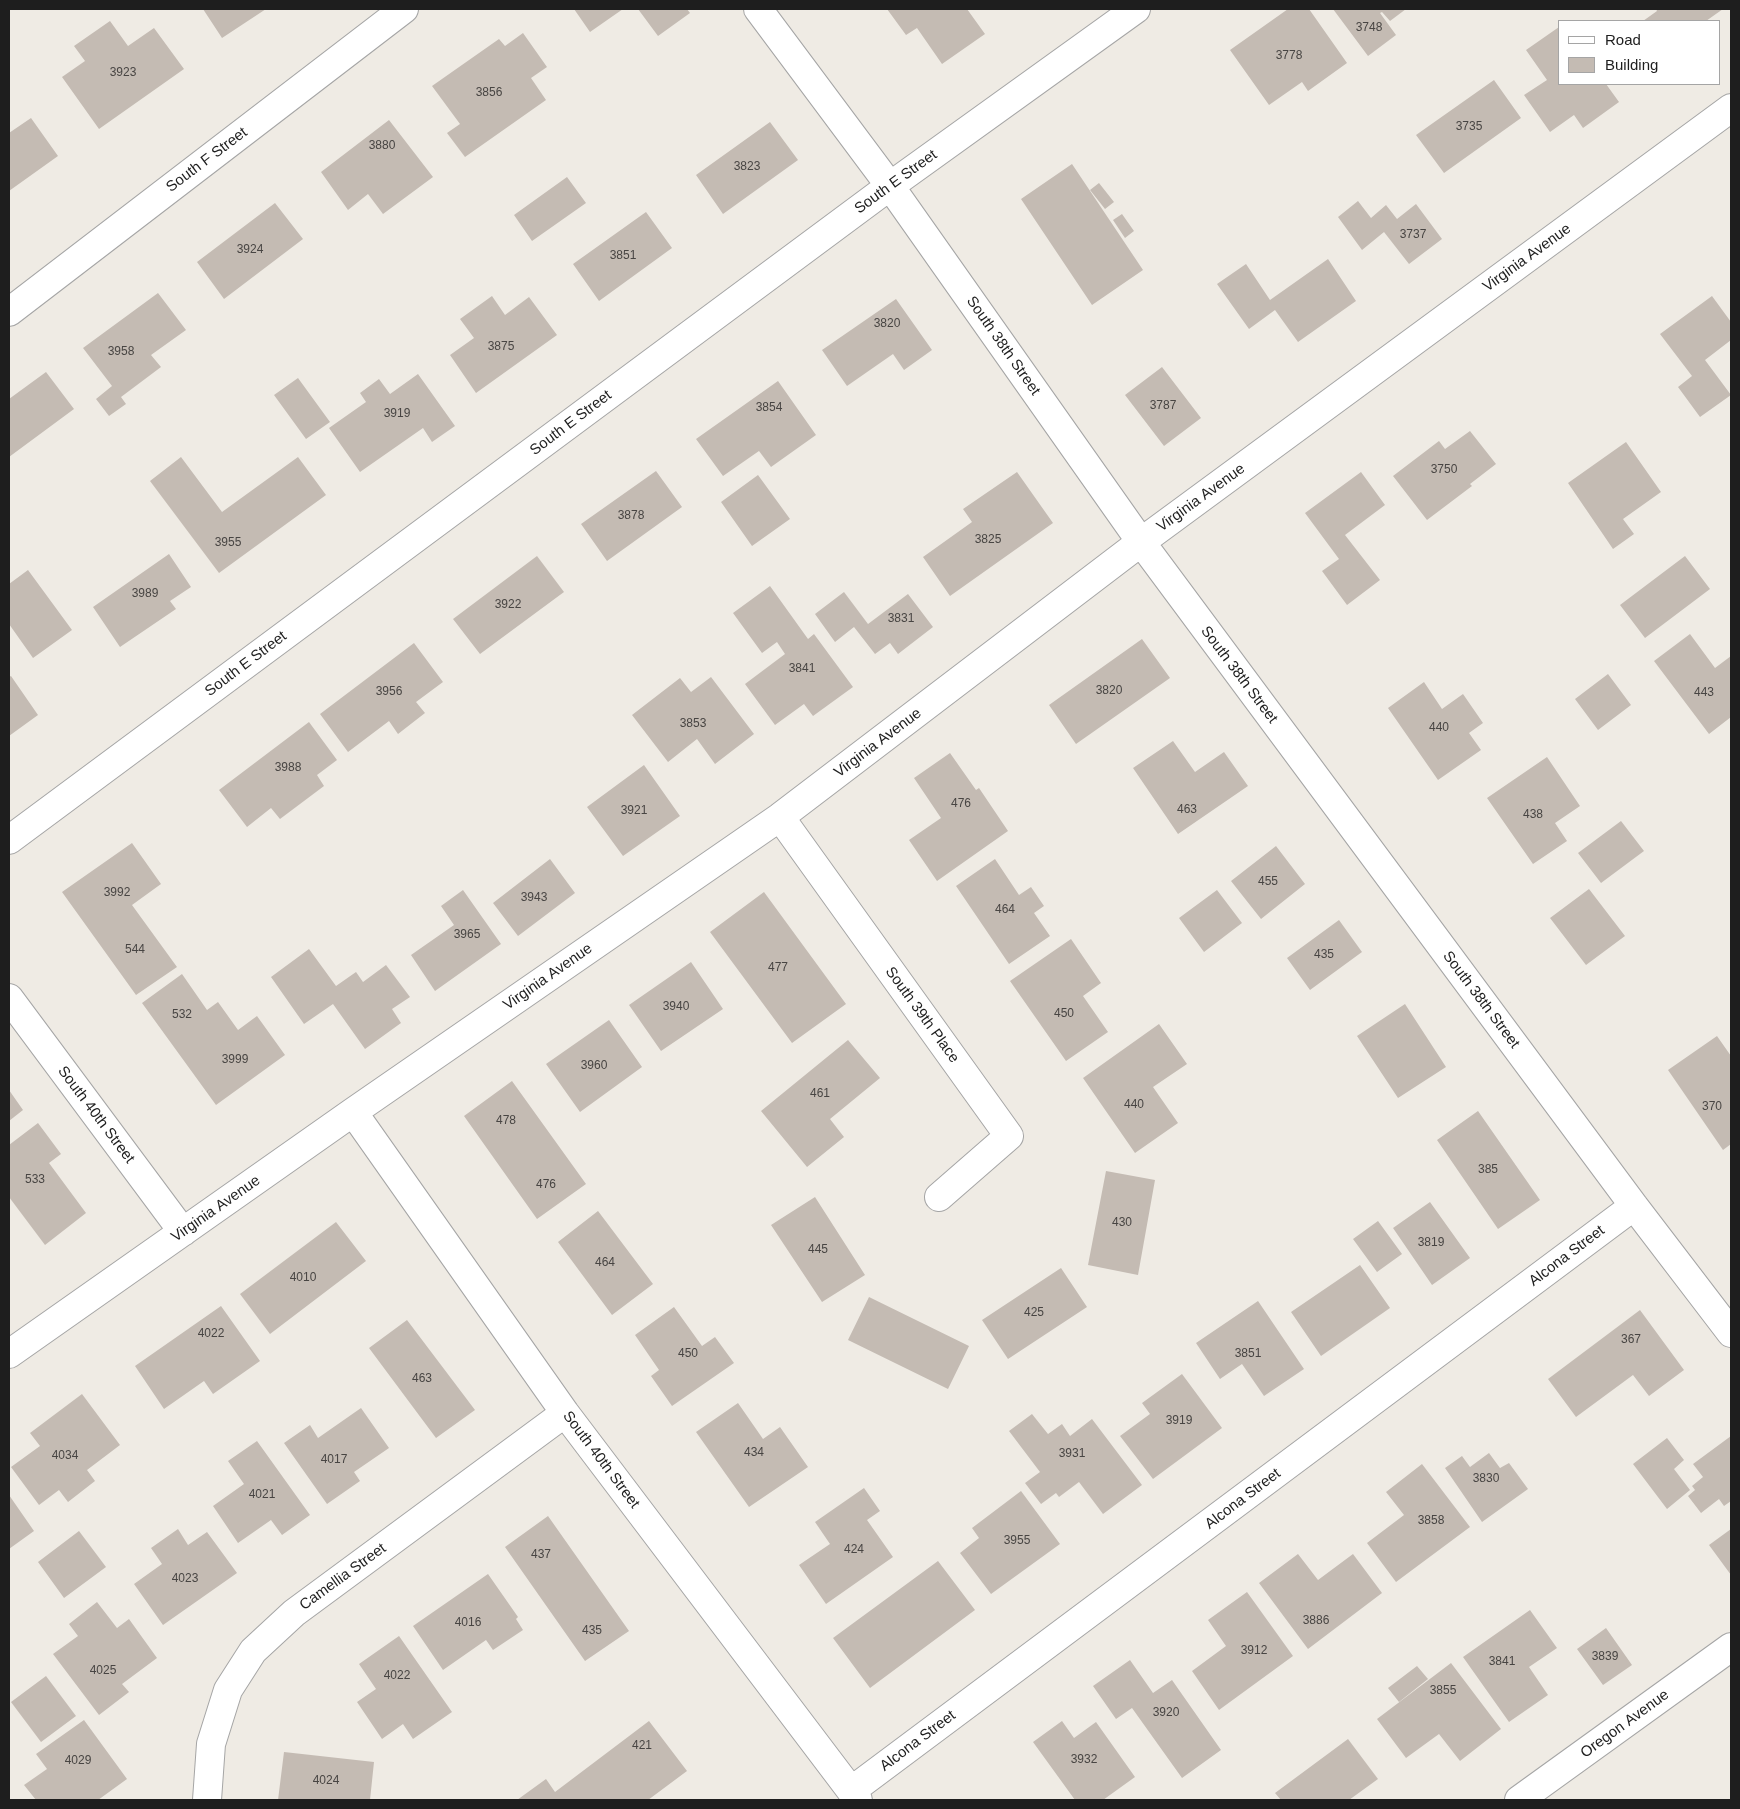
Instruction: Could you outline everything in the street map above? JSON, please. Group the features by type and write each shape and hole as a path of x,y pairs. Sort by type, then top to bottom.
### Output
{"street":[{"name":"South F Street","path":"9,312 404,9"},
{"name":"South 38th Street","path":"758,9 890,186 1141,542 1634,1206 1731,1333"},
{"name":"South E Street","path":"9,840 890,186 1136,9"},
{"name":"Virginia Avenue","path":"9,1354 353,1112 780,817 1141,542 1731,108"},
{"name":"South 39th Place","path":"780,817 1009,1136 939,1198"},
{"name":"South 40th Street","path":"9,998 183,1232"},
{"name":"South 40th Street","path":"353,1112 566,1413 855,1796"},
{"name":"Alcona Street","path":"855,1796 1634,1206"},
{"name":"Camellia Street","path":"207,1800 211,1744 228,1690 253,1651 294,1613 566,1413"},
{"name":"Oregon Avenue","path":"1520,1800 1731,1647"}],"building":[{"path":"203,9 266,9 222,38"},
{"path":"574,9 623,9 590,32"},
{"path":"638,9 687,9 690,13 658,36"},
{"path":"887,9 967,9 985,34 942,64 917,28 906,35"},
{"path":"1288,9 1309,9 1347,63 1308,91 1302,82 1269,105 1230,50"},
{"path":"1333,9 1406,9 1390,21 1382,12 1380,13 1396,35 1368,56"},
{"path":"1656,9 1723,9 1707,20 1644,20 1657,11"},
{"path":"110,21 128,46 154,28 184,69 99,129 62,77 85,61 74,46"},
{"path":"1558,28 1558,85 1607,85 1619,102 1583,128 1574,115 1550,132 1524,95 1547,80 1526,50"},
{"path":"523,33 547,67 531,78 546,100 465,157 447,133 460,124 432,86 499,39 505,46"},
{"path":"1494,80 1521,118 1444,173 1416,135"},
{"path":"31,118 58,156 9,191 9,133"},
{"path":"389,120 433,177 383,214 368,194 348,210 321,172"},
{"path":"770,122 798,160 723,214 696,175"},
{"path":"1072,164 1143,270 1092,305 1021,199"},
{"path":"567,177 586,203 532,241 514,215"},
{"path":"1099,183 1114,202 1105,209 1090,190"},
{"path":"1358,201 1371,218 1386,205 1397,219 1416,204 1442,239 1409,264 1384,232 1362,250 1338,217"},
{"path":"275,203 303,239 224,299 197,262"},
{"path":"646,212 672,248 599,301 573,264"},
{"path":"1122,214 1134,231 1125,238 1113,220"},
{"path":"1328,259 1356,301 1298,342 1275,310 1249,329 1217,284 1246,264 1270,300"},
{"path":"158,293 186,330 151,355 161,367 121,397 126,404 109,416 96,399 112,386 83,348"},
{"path":"492,296 505,315 529,297 557,335 476,393 450,355 474,338 460,319"},
{"path":"1712,296 1731,322 1731,340 1705,360 1731,395 1700,417 1678,387 1692,376 1660,334"},
{"path":"896,299 932,350 904,370 893,354 847,386 822,350"},
{"path":"1162,367 1201,418 1164,446 1125,395"},
{"path":"46,372 74,409 9,457 9,399"},
{"path":"418,374 455,426 432,442 423,428 360,472 329,428 366,402 360,393 379,379 390,394"},
{"path":"298,378 330,422 306,439 274,395"},
{"path":"778,381 816,435 771,467 759,451 723,476 696,439"},
{"path":"1470,431 1496,464 1470,484 1472,486 1427,520 1393,476 1439,441 1445,449"},
{"path":"1626,442 1661,492 1623,519 1634,534 1613,549 1568,483"},
{"path":"181,457 222,512 298,457 326,495 219,573 150,481"},
{"path":"656,471 682,507 607,561 581,524"},
{"path":"1017,472 1053,523 950,596 923,557 972,522 963,509"},
{"path":"1361,472 1385,505 1345,535 1380,580 1347,605 1322,571 1339,559 1305,513"},
{"path":"758,475 790,519 752,546 721,502"},
{"path":"169,554 191,587 170,601 176,609 120,647 93,607"},
{"path":"537,556 564,592 480,654 453,619"},
{"path":"1685,556 1710,589 1645,638 1620,605"},
{"path":"28,570 72,630 33,658 9,624 9,584"},
{"path":"770,586 808,639 814,634 853,687 813,716 804,704 775,725 745,684 785,654 777,642 762,653 733,613"},
{"path":"844,592 868,624 908,594 933,627 898,654 890,643 875,654 854,627 835,642 815,614"},
{"path":"1690,634 1715,668 1731,656 1731,717 1709,734 1654,661"},
{"path":"1142,639 1170,678 1076,744 1049,705"},
{"path":"414,643 443,682 416,702 425,713 398,734 389,721 348,752 320,714"},
{"path":"1608,674 1631,705 1598,730 1575,699"},
{"path":"11,676 38,715 9,736 9,677"},
{"path":"711,677 754,734 715,764 697,739 668,762 632,715 680,678 691,692"},
{"path":"1424,682 1442,709 1463,694 1483,723 1469,733 1481,750 1438,780 1388,708"},
{"path":"309,722 337,760 317,775 324,786 280,819 271,808 247,827 219,790"},
{"path":"1173,741 1195,772 1224,752 1248,786 1178,834 1133,768"},
{"path":"950,753 976,790 979,788 1008,831 937,881 909,840 941,818 914,778"},
{"path":"1547,757 1580,806 1555,823 1567,841 1533,864 1487,798"},
{"path":"644,765 680,816 623,856 587,807"},
{"path":"1621,821 1644,851 1601,883 1578,853"},
{"path":"132,843 161,884 132,905 177,967 136,995 62,892"},
{"path":"1276,846 1305,884 1261,919 1231,881"},
{"path":"550,859 575,893 518,936 493,903"},
{"path":"995,859 1019,895 1031,887 1044,906 1034,913 1050,936 1009,964 956,886"},
{"path":"1589,889 1625,936 1586,965 1550,918"},
{"path":"463,890 501,944 435,991 411,955 454,925 441,906"},
{"path":"1217,890 1242,923 1204,952 1179,918"},
{"path":"764,892 846,1004 792,1043 710,932"},
{"path":"1339,920 1362,952 1310,990 1287,958"},
{"path":"1071,939 1101,983 1083,996 1108,1032 1066,1061 1010,981"},
{"path":"309,949 336,986 356,972 363,982 386,965 410,997 392,1009 401,1023 365,1049 333,1004 304,1024 271,977"},
{"path":"691,962 723,1009 661,1051 629,1005"},
{"path":"182,974 207,1010 218,1002 238,1030 257,1016 285,1055 216,1105 142,1003"},
{"path":"1405,1004 1446,1067 1398,1098 1357,1036"},
{"path":"609,1020 642,1067 580,1112 546,1064"},
{"path":"1159,1024 1187,1064 1153,1087 1178,1123 1135,1153 1083,1078"},
{"path":"1717,1036 1731,1056 1731,1144 1723,1150 1668,1070"},
{"path":"848,1040 880,1078 830,1119 844,1137 807,1167 761,1111"},
{"path":"512,1081 586,1184 537,1219 464,1116"},
{"path":"9,1090 23,1110 9,1121"},
{"path":"1478,1111 1540,1200 1498,1229 1437,1140"},
{"path":"38,1123 61,1154 49,1163 86,1213 45,1245 9,1197 9,1145"},
{"path":"1106,1171 1155,1180 1138,1275 1088,1265"},
{"path":"815,1197 865,1275 822,1302 771,1225"},
{"path":"1430,1202 1470,1258 1432,1285 1393,1228"},
{"path":"598,1211 653,1284 612,1315 558,1242"},
{"path":"1378,1221 1402,1254 1377,1272 1353,1239"},
{"path":"336,1222 366,1261 270,1334 240,1294"},
{"path":"1360,1265 1390,1308 1321,1356 1291,1312"},
{"path":"1061,1268 1087,1307 1008,1359 982,1320"},
{"path":"869,1297 969,1346 948,1389 848,1340"},
{"path":"1258,1301 1304,1369 1264,1396 1242,1364 1220,1379 1196,1343"},
{"path":"221,1306 260,1361 213,1394 204,1381 164,1409 135,1366"},
{"path":"674,1307 702,1346 715,1337 734,1363 672,1406 651,1376 659,1370 635,1335"},
{"path":"1640,1310 1684,1370 1649,1396 1633,1375 1576,1417 1548,1379"},
{"path":"407,1320 475,1410 436,1438 369,1348"},
{"path":"1182,1374 1222,1428 1153,1479 1120,1436 1150,1414 1142,1403"},
{"path":"82,1394 120,1445 87,1470 95,1481 68,1502 59,1490 39,1505 11,1467 40,1446 30,1433"},
{"path":"738,1403 763,1439 780,1427 808,1467 749,1507 696,1432"},
{"path":"361,1408 389,1448 354,1472 360,1481 327,1504 284,1443 310,1425 318,1438"},
{"path":"1032,1414 1048,1434 1062,1424 1070,1436 1092,1419 1142,1485 1103,1514 1079,1482 1059,1497 1056,1493 1041,1504 1025,1483 1040,1472 1009,1431"},
{"path":"1731,1436 1731,1501 1724,1506 1719,1499 1701,1513 1688,1496 1695,1490 1692,1486 1703,1477 1693,1464"},
{"path":"1667,1438 1684,1460 1674,1469 1690,1490 1667,1509 1633,1464"},
{"path":"257,1441 310,1515 282,1535 271,1520 238,1543 213,1506 244,1484 228,1461"},
{"path":"1489,1453 1500,1468 1509,1463 1528,1489 1482,1522 1445,1468 1462,1456 1470,1467"},
{"path":"1422,1464 1470,1527 1396,1582 1367,1543 1404,1515 1386,1492"},
{"path":"864,1488 880,1511 867,1520 893,1557 826,1604 799,1565 830,1544 815,1522"},
{"path":"1021,1491 1060,1544 991,1594 960,1553 979,1538 972,1528"},
{"path":"9,1495 34,1531 9,1549"},
{"path":"548,1516 629,1631 585,1661 505,1547"},
{"path":"178,1529 188,1545 207,1532 237,1573 163,1625 134,1584 162,1564 151,1548"},
{"path":"1731,1529 1731,1575 1709,1545"},
{"path":"79,1531 106,1567 64,1598 38,1562"},
{"path":"1298,1554 1318,1580 1353,1554 1382,1593 1308,1649 1259,1583"},
{"path":"938,1561 975,1610 870,1688 833,1638"},
{"path":"488,1574 518,1617 516,1619 523,1630 493,1650 486,1640 443,1670 413,1626"},
{"path":"1247,1592 1293,1656 1219,1710 1192,1671 1226,1646 1208,1620"},
{"path":"97,1602 117,1628 129,1619 157,1658 122,1684 129,1692 99,1715 53,1654 78,1636 69,1624"},
{"path":"1530,1610 1557,1648 1529,1667 1548,1695 1509,1722 1463,1657"},
{"path":"1606,1628 1632,1665 1603,1685 1577,1649"},
{"path":"399,1636 452,1712 413,1739 403,1724 382,1739 357,1702 376,1689 359,1664"},
{"path":"1130,1660 1153,1693 1172,1680 1221,1750 1182,1778 1132,1708 1116,1719 1093,1686"},
{"path":"1451,1663 1501,1729 1460,1761 1439,1734 1406,1758 1377,1719"},
{"path":"1417,1666 1428,1679 1399,1702 1388,1688"},
{"path":"46,1676 76,1716 41,1742 11,1702"},
{"path":"84,1720 127,1779 98,1800 36,1800 24,1785 47,1769 36,1754"},
{"path":"649,1721 687,1771 648,1800 517,1800 546,1779 555,1792"},
{"path":"1062,1721 1074,1738 1096,1722 1135,1777 1103,1800 1075,1800 1033,1742"},
{"path":"1348,1739 1378,1779 1349,1800 1281,1800 1275,1793"},
{"path":"284,1752 374,1762 370,1800 278,1800"}]}
